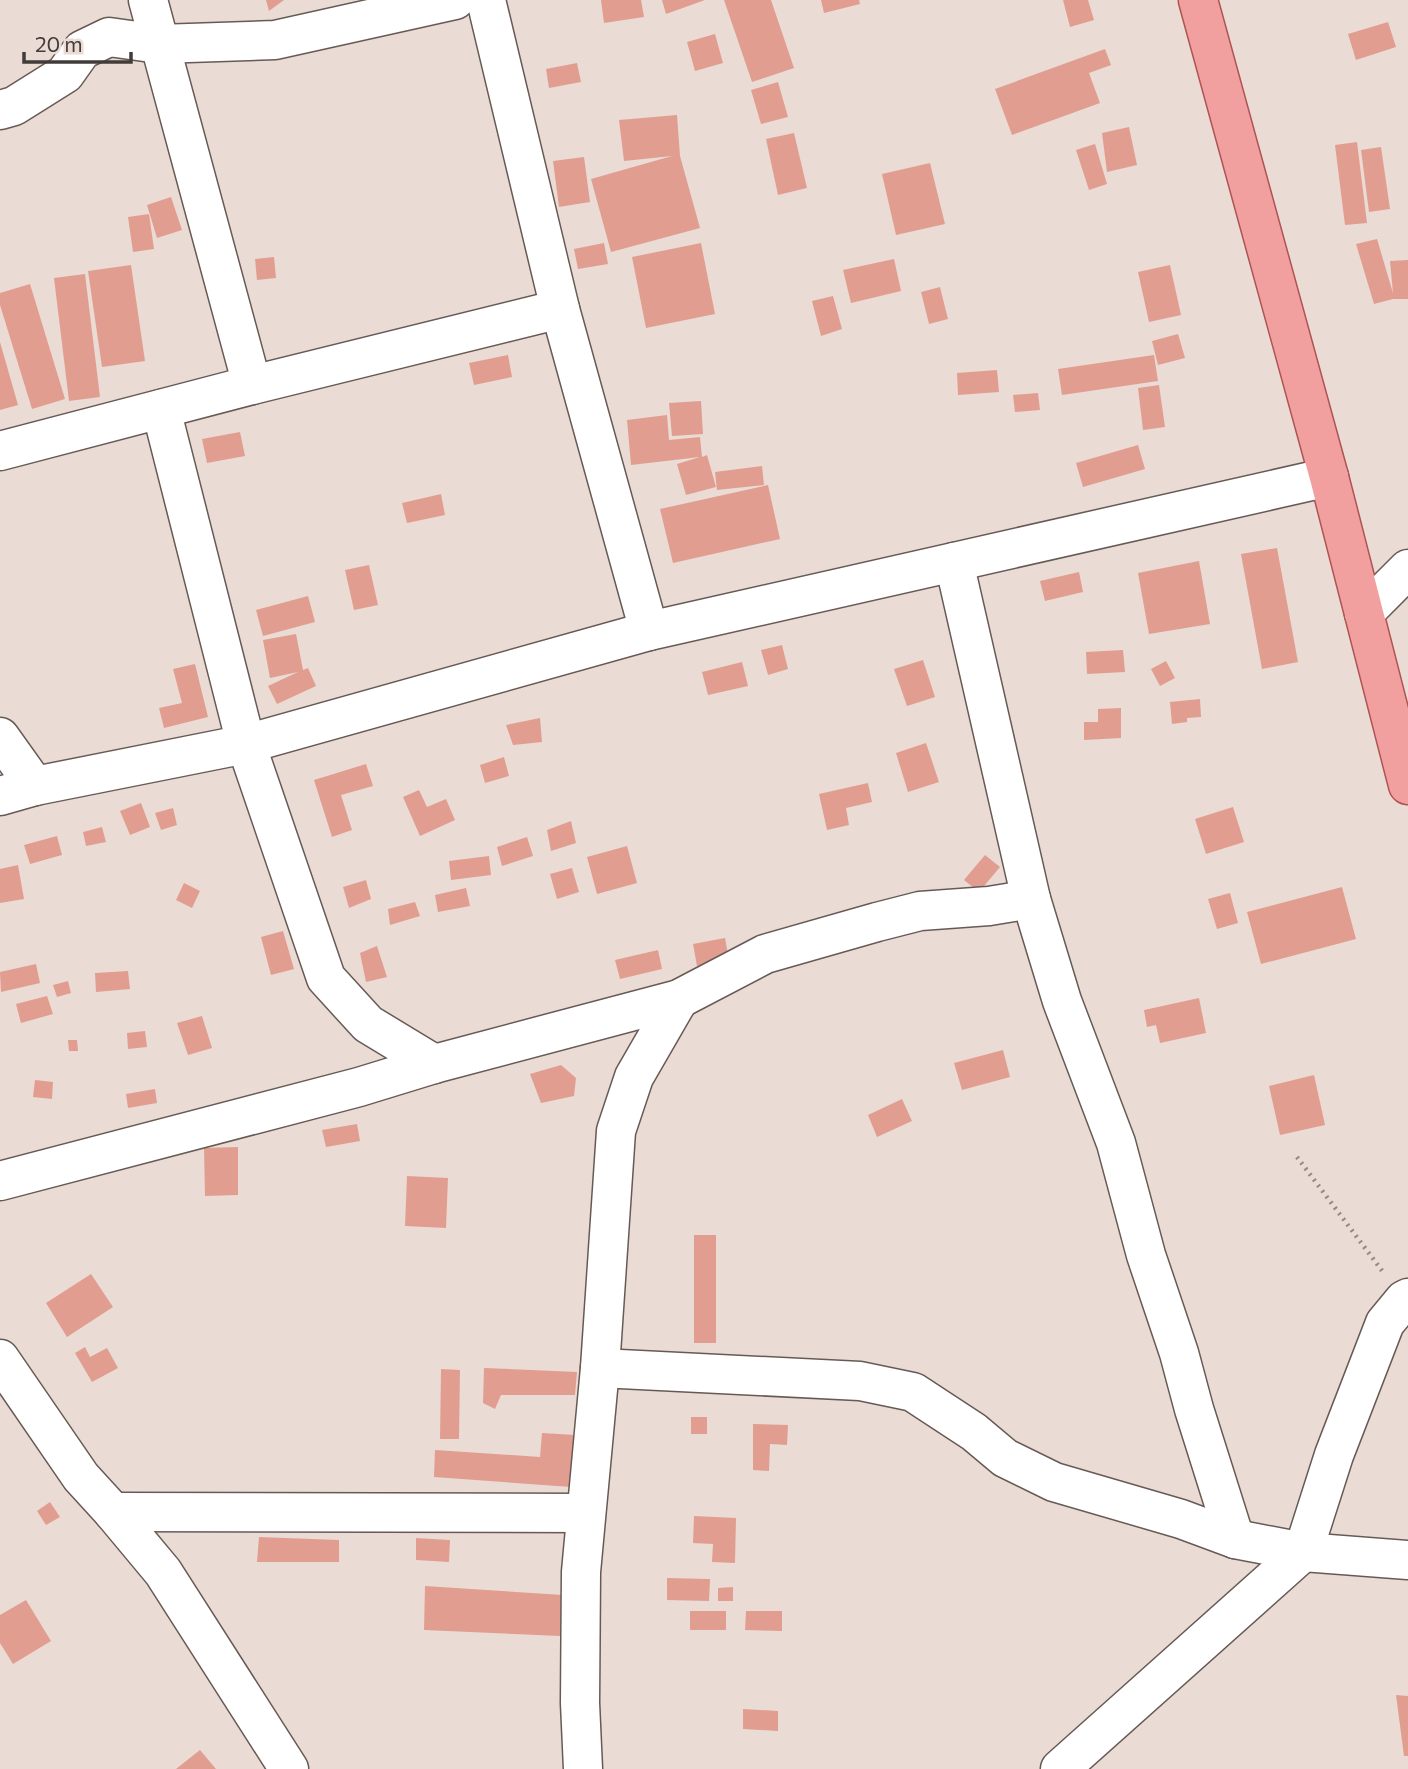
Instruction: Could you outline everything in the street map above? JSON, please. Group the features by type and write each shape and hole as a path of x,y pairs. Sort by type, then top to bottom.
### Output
{"main road":[{"path":"1198,0 1329,477 1408,785"}],"street":[{"path":"148,0 251,385"},
{"path":"0,110 14,106 65,74 82,50 109,37 159,44 275,40 455,0"},
{"path":"486,0 560,309 649,632"},
{"path":"0,451 251,385 560,309"},
{"path":"160,409 246,744 326,978 368,1024 433,1064"},
{"path":"0,737 17,791 246,744 649,632 1329,477"},
{"path":"954,562 1031,899 1062,1001 1116,1143 1146,1255 1179,1353 1235,1539"},
{"path":"1364,612 1408,569"},
{"path":"0,1181 359,1087 433,1064 679,999 765,954 920,911 989,906 1031,899"},
{"path":"583,1769 580,1572 600,1368 616,1131 634,1077 679,999"},
{"path":"1060,1769 1303,1552 1334,1455 1385,1323 1406,1299"},
{"path":"0,1359 81,1477 163,1572 289,1769"},
{"path":"600,1368 860,1381 913,1392 974,1432 1004,1458 1054,1482 1181,1519 1235,1539 1303,1552 1408,1560"},
{"path":"113,1512 586,1513"}],"path":[{"path":"1297,1157 1406,1299"}],"building":[{"path":"266,0 284,0 269,11"},
{"path":"601,0 641,0 644,17 604,23"},
{"path":"662,0 705,0 666,14"},
{"path":"724,0 771,0 794,68 752,82"},
{"path":"821,0 859,0 860,4 824,13"},
{"path":"1063,0 1088,0 1094,20 1070,27"},
{"path":"1388,22 1396,47 1356,60 1348,34"},
{"path":"715,34 723,63 695,71 687,42"},
{"path":"1105,49 1111,65 1089,73 1100,103 1012,135 995,89"},
{"path":"577,63 581,82 549,88 546,69"},
{"path":"778,82 788,117 761,124 751,90"},
{"path":"677,115 680,156 700,228 611,252 591,179 672,156 624,161 619,120"},
{"path":"1129,127 1137,165 1107,172 1102,133"},
{"path":"794,133 807,188 778,195 766,139"},
{"path":"1357,142 1367,223 1345,225 1335,145"},
{"path":"1095,144 1107,184 1089,190 1076,150"},
{"path":"1381,147 1390,209 1369,212 1361,150"},
{"path":"584,157 590,202 559,207 553,161"},
{"path":"930,163 945,224 896,235 882,174"},
{"path":"171,197 182,230 157,238 147,205"},
{"path":"149,214 154,249 133,252 128,217"},
{"path":"1377,239 1393,293 1390,261 1408,260 1408,299 1393,299 1374,304 1356,244"},
{"path":"604,243 608,264 578,269 574,249"},
{"path":"701,243 715,314 646,328 632,257"},
{"path":"274,257 276,278 257,280 255,259"},
{"path":"894,259 901,291 851,303 843,270"},
{"path":"131,265 145,361 102,367 88,271"},
{"path":"1170,265 1181,315 1149,322 1138,272"},
{"path":"85,274 100,397 69,401 54,278"},
{"path":"30,284 65,399 32,409 0,305 0,293"},
{"path":"940,287 948,319 929,324 921,292"},
{"path":"833,296 842,329 821,336 812,301"},
{"path":"1178,334 1185,358 1158,365 1152,341"},
{"path":"0,342 18,405 0,410"},
{"path":"508,355 512,377 474,385 469,363"},
{"path":"1154,355 1158,381 1062,395 1058,369"},
{"path":"997,370 999,392 958,395 957,373"},
{"path":"1159,385 1165,427 1143,430 1138,388"},
{"path":"1038,393 1040,410 1015,412 1013,395"},
{"path":"701,401 703,434 672,436 669,403"},
{"path":"667,415 669,440 700,437 702,457 707,455 716,487 686,495 677,464 700,457 631,465 627,420"},
{"path":"240,432 245,456 207,463 202,439"},
{"path":"1138,445 1145,469 1083,487 1076,463"},
{"path":"762,466 764,485 717,490 715,472"},
{"path":"768,485 780,539 673,563 660,509"},
{"path":"441,494 445,515 407,523 402,503"},
{"path":"1277,548 1298,662 1262,669 1241,554"},
{"path":"1199,561 1210,624 1149,634 1138,573"},
{"path":"369,565 378,605 354,610 345,570"},
{"path":"1079,572 1083,592 1045,601 1040,581"},
{"path":"308,596 315,622 263,636 256,610"},
{"path":"296,634 303,670 308,668 316,686 277,704 268,686 298,672 270,678 263,640"},
{"path":"782,645 788,669 768,675 761,650"},
{"path":"1123,650 1125,672 1087,674 1086,652"},
{"path":"923,660 935,697 907,706 894,669"},
{"path":"1166,661 1175,678 1160,686 1151,669"},
{"path":"742,662 748,686 708,695 702,672"},
{"path":"195,664 208,717 164,728 159,708 182,703 173,669"},
{"path":"1200,699 1201,717 1187,718 1187,722 1172,724 1170,702"},
{"path":"1121,708 1121,738 1084,740 1084,722 1098,722 1098,709"},
{"path":"540,718 542,742 513,745 506,725"},
{"path":"926,743 939,782 908,792 896,753"},
{"path":"504,757 509,776 485,783 480,765"},
{"path":"366,764 373,786 341,795 352,830 332,837 314,780"},
{"path":"868,783 872,802 846,808 849,825 827,830 819,794"},
{"path":"419,790 427,807 446,799 455,820 420,836 403,797"},
{"path":"141,803 150,827 130,835 120,811"},
{"path":"1233,807 1244,842 1206,854 1195,819"},
{"path":"173,808 177,825 161,830 155,813"},
{"path":"571,821 576,843 551,851 547,830"},
{"path":"102,827 106,842 86,846 83,832"},
{"path":"57,836 62,855 30,864 24,845"},
{"path":"527,837 533,856 502,866 497,847"},
{"path":"627,846 637,883 597,894 587,857"},
{"path":"985,855 1000,867 979,892 964,880"},
{"path":"489,856 491,875 451,880 449,861"},
{"path":"18,865 24,899 0,903 0,869"},
{"path":"572,868 579,892 557,899 550,874"},
{"path":"366,880 371,899 349,908 343,887"},
{"path":"184,883 200,891 192,908 176,900"},
{"path":"1342,887 1356,939 1261,964 1247,912"},
{"path":"466,888 470,906 438,912 435,895"},
{"path":"1230,893 1238,923 1217,929 1208,899"},
{"path":"415,902 420,916 390,925 388,909"},
{"path":"283,931 294,969 271,975 261,937"},
{"path":"725,938 729,960 697,966 693,944"},
{"path":"377,946 387,977 366,982 360,953"},
{"path":"658,950 662,969 620,979 615,960"},
{"path":"36,964 40,983 1,992 0,972"},
{"path":"128,971 130,989 96,992 95,973"},
{"path":"68,981 71,993 57,997 53,985"},
{"path":"47,996 53,1014 21,1023 16,1004"},
{"path":"1199,998 1206,1033 1160,1043 1156,1025 1147,1027 1144,1010"},
{"path":"202,1016 212,1048 188,1055 177,1023"},
{"path":"145,1031 147,1047 128,1049 127,1033"},
{"path":"68,1040 77,1040 78,1051 69,1051"},
{"path":"1003,1050 1010,1077 962,1090 954,1063"},
{"path":"561,1065 576,1078 574,1096 541,1103 530,1074"},
{"path":"1314,1075 1325,1125 1280,1135 1269,1086"},
{"path":"35,1080 53,1082 52,1099 33,1097"},
{"path":"155,1089 157,1103 128,1108 126,1094"},
{"path":"902,1099 912,1121 877,1137 868,1115"},
{"path":"357,1124 360,1141 326,1147 322,1130"},
{"path":"238,1147 238,1195 205,1196 204,1148"},
{"path":"407,1176 448,1178 446,1228 405,1226"},
{"path":"694,1235 716,1235 716,1343 694,1343"},
{"path":"91,1274 113,1307 67,1337 46,1303"},
{"path":"85,1347 90,1357 107,1348 118,1368 92,1382 75,1353"},
{"path":"484,1368 577,1372 575,1395 501,1395 495,1409 483,1403"},
{"path":"441,1369 460,1370 459,1439 440,1439"},
{"path":"691,1417 707,1417 707,1434 691,1434"},
{"path":"753,1424 788,1425 787,1445 770,1444 769,1471 753,1470"},
{"path":"542,1433 575,1435 571,1487 434,1477 435,1450 540,1457"},
{"path":"50,1502 60,1517 46,1525 37,1511"},
{"path":"694,1516 736,1518 735,1563 712,1562 713,1544 693,1543"},
{"path":"259,1537 339,1540 339,1562 257,1562"},
{"path":"416,1538 450,1540 449,1562 416,1560"},
{"path":"667,1578 710,1579 709,1601 667,1600"},
{"path":"425,1586 563,1595 560,1636 424,1630"},
{"path":"733,1587 733,1601 718,1601 718,1588"},
{"path":"26,1600 51,1641 13,1664 0,1643 0,1615"},
{"path":"690,1611 726,1611 726,1630 690,1630"},
{"path":"746,1611 782,1611 782,1631 745,1630"},
{"path":"1396,1695 1408,1696 1408,1756 1404,1756"},
{"path":"743,1709 778,1711 778,1731 743,1729"},
{"path":"200,1750 216,1769 176,1769"}]}
